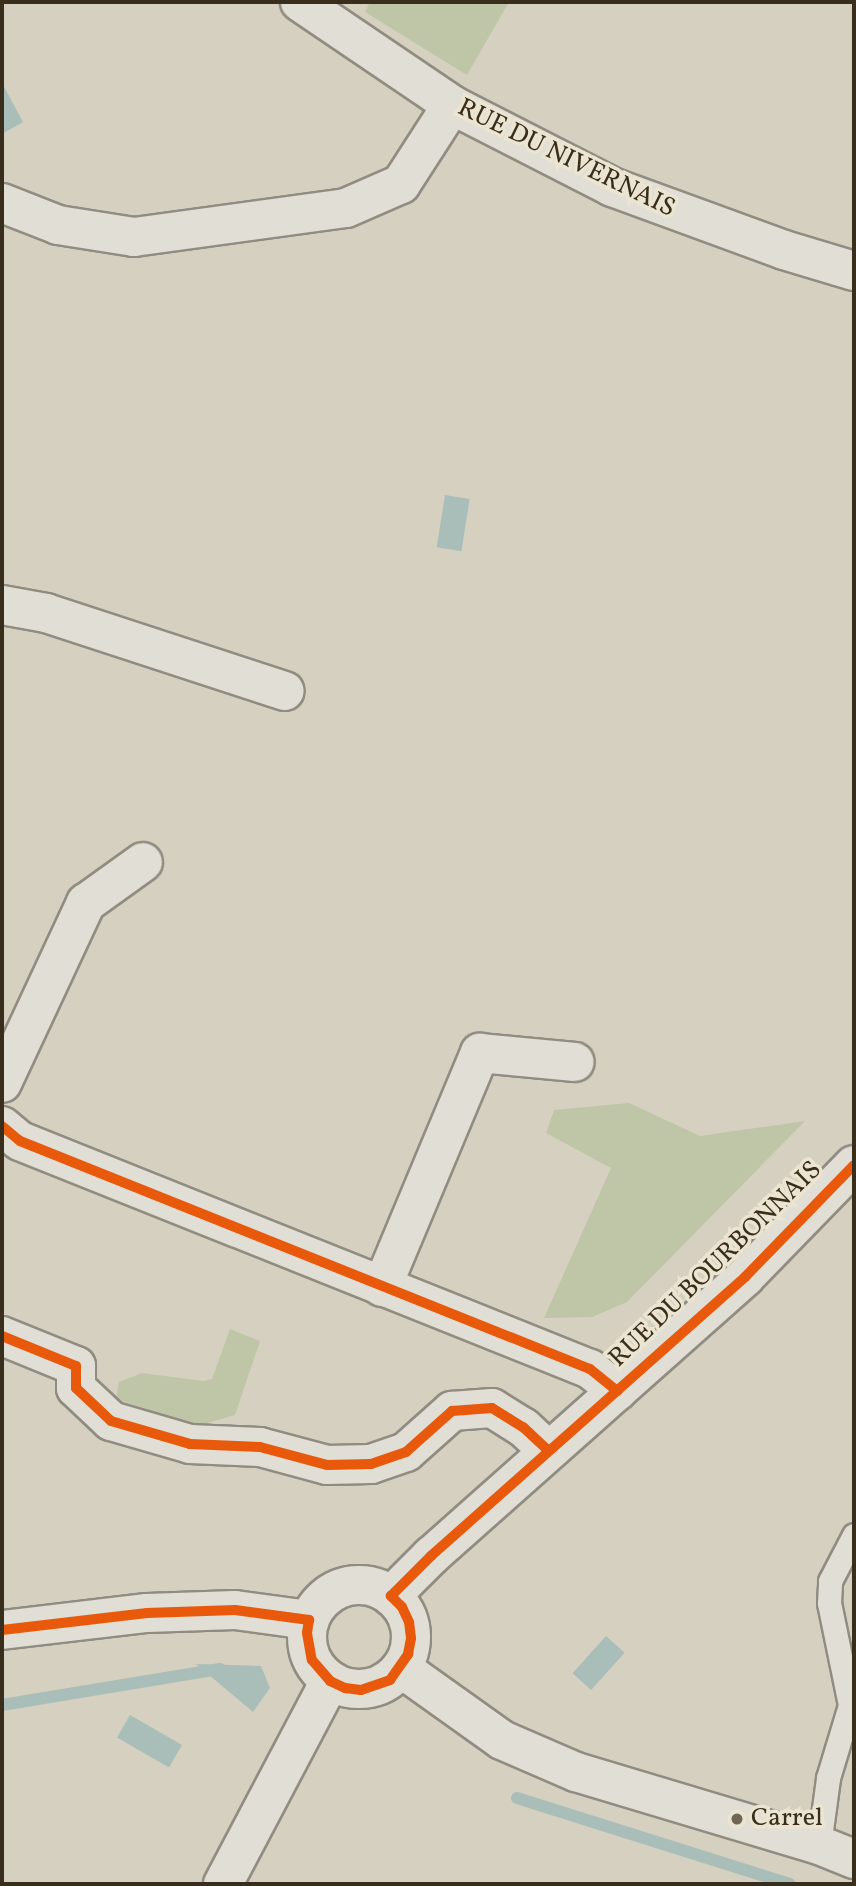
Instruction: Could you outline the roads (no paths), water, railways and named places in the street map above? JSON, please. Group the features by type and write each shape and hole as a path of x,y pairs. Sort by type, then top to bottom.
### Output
{"street":[{"name":"RUE DU NIVERNAIS","path":"300,2 452,105 612,187 748,238 854,271"},
{"path":"2,203 58,225 134,237 346,208 401,184 452,105"},
{"path":"2,605 46,612 285,691"},
{"path":"2,1083 86,902 143,862"},
{"path":"382,1287 480,1053 575,1062"},
{"path":"2,1126 20,1141 590,1369 617,1391"},
{"name":"RUE DU BOURBONNAIS","path":"391,1596 431,1556 745,1277 854,1165"},
{"path":"2,1336 76,1366 76,1388 111,1421 190,1444 260,1447 327,1465 371,1464 407,1452 452,1411 492,1408 523,1427 549,1451"},
{"path":"361,1584 391,1596 406,1615 411,1638 401,1668 390,1680 360,1690 330,1681 319,1672 310,1654 307,1633 309,1620 330,1594 361,1584"},
{"path":"2,1630 147,1613 235,1610 309,1620"},
{"path":"401,1668 502,1740 576,1772 819,1845 854,1859"},
{"path":"223,1884 330,1681"}],"lane":[{"path":"819,1845 828,1778 850,1705 829,1604 830,1581 854,1535"}],"water":[{"path":"2,83 23,122 2,134"},
{"path":"445,495 470,499 461,551 437,547"},
{"path":"606,1636 625,1653 591,1690 573,1673"},
{"path":"196,1664 261,1666 270,1688 253,1712"},
{"path":"130,1715 182,1745 169,1768 117,1738"}],"waterway":[{"path":"2,1705 220,1669"},
{"path":"517,1798 790,1884"}],"place":[{"name":"Carrel","path":"737,1819"}]}
